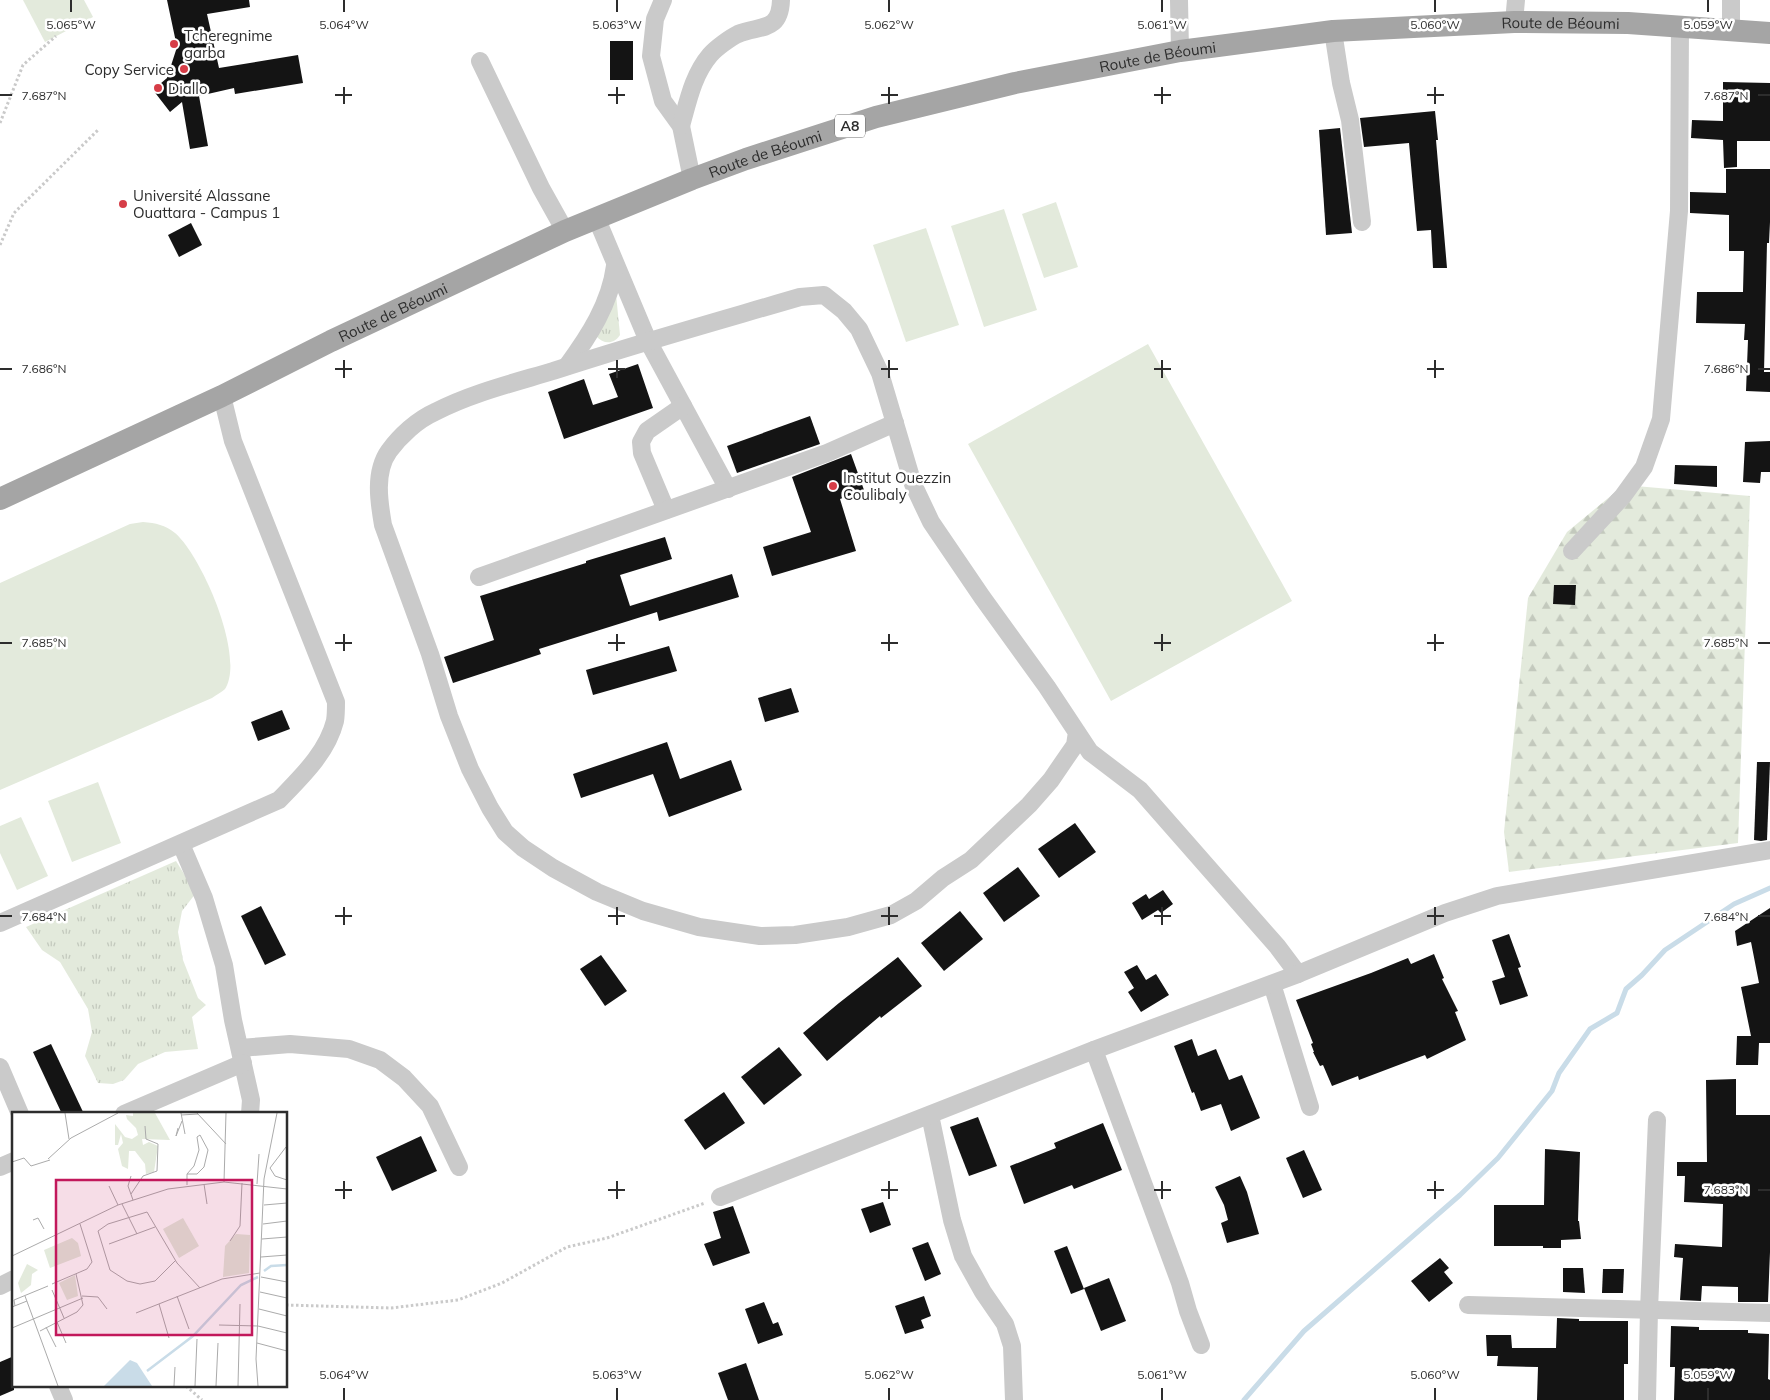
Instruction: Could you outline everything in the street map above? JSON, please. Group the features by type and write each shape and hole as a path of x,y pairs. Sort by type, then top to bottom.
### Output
{"main road":[{"name":"Route de Béoumi","path":"0,499 222,396 331,341 565,231 692,179 876,117 1015,83 1180,51 1333,31 1514,22 1680,26 1770,33"}],"street":[{"path":"663,0 655,19 651,56 663,101 682,126"},
{"path":"692,179 682,126 692,83 711,54 737,34 764,27 774,22 780,13 781,0"},
{"path":"1179,0 1180,51"},
{"path":"1514,22 1516,0"},
{"path":"1731,0 1731,29"},
{"path":"1572,551 1623,496 1644,467 1661,419 1679,211 1680,26"},
{"path":"1333,31 1341,83 1350,120 1362,222"},
{"path":"480,61 541,188 565,231"},
{"path":"596,218 648,341 728,489"},
{"path":"567,366 586,341 606,301 613,284 615,266"},
{"path":"1077,732 1074,745 1051,780 1029,805 971,860 944,878 916,901 891,915 848,927 795,935 760,936 699,928 643,911 597,892 554,868 524,848 505,832 490,808 470,769 449,716 430,654 383,525 380,504 380,474 388,452 401,437 433,412 471,397 648,341 800,296 824,296 844,311 859,329 880,373 913,484 932,522 982,597 1047,687 1077,732 1090,752 1140,790 1277,946 1298,974"},
{"path":"0,923 280,800 310,767 328,740 335,720 336,702 233,441 222,396"},
{"path":"666,510 642,453 641,442 646,431 683,406"},
{"path":"479,577 828,453 895,424"},
{"path":"182,844 204,898 222,956 233,1020 251,1100 250,1112"},
{"path":"720,1197 1094,1050 1298,974 1445,913 1497,896 1770,850"},
{"path":"1272,984 1310,1107"},
{"path":"128,1112 242,1055 290,1044 349,1049 380,1060 404,1078 430,1106 459,1167"},
{"path":"1094,1050 1177,1273 1201,1345"},
{"path":"0,1068 19,1112"},
{"path":"930,1115 952,1220 963,1256 983,1292 1005,1324 1012,1346 1014,1400"},
{"path":"1647,1400 1657,1120"},
{"path":"0,1167 12,1163"},
{"path":"1468,1305 1770,1314"},
{"path":"59,1388 64,1400"}],"path":[{"path":"0,123 23,64 56,36"},
{"path":"0,245 14,212 99,129"},
{"path":"288,1305 391,1308 458,1300 502,1283 567,1247 607,1238 720,1197"},
{"path":"188,1388 202,1400"}],"green space":[{"path":"23,0 84,0 93,17 45,42"},
{"path":"1056,202 1078,267 1044,278 1022,214"},
{"path":"1004,209 1037,310 984,327 951,226"},
{"path":"926,228 959,325 906,342 873,245"},
{"path":"616,294 620,335 612,342 602,341 596,336"},
{"path":"1148,344 1292,601 1111,701 968,444"},
{"path":"1624,485 1750,496 1738,843 1509,872 1504,832 1528,598 1567,532"},
{"path":"143,522 160,525 175,533 197,562 208,583 218,607 230,654 230,674 225,689 212,698 0,790 0,583 130,524"},
{"path":"98,782 121,843 72,862 48,801"},
{"path":"21,817 48,876 17,890 0,853 0,826"},
{"path":"176,861 196,893 182,911 178,932 183,960 198,998 206,1005 192,1017 198,1049 165,1052 138,1064 124,1080 113,1084 98,1083 85,1056 92,1032 88,1009 60,962 42,950 26,927"}],"building":[{"path":"167,0 249,0 250,7 207,14 219,68 298,55 303,83 235,94 234,88 199,96 208,146 190,149 182,102 170,112 153,90 167,78 177,47"},
{"path":"610,41 633,41 633,80 610,80"},
{"path":"1723,82 1770,83 1770,141 1737,141 1737,167 1724,168 1723,140 1691,138 1692,120 1723,121"},
{"path":"1435,111 1447,268 1433,268 1431,230 1417,231 1409,143 1364,147 1360,118"},
{"path":"1340,128 1352,233 1326,235 1319,130"},
{"path":"1726,169 1770,169 1770,222 1769,243 1767,243 1764,372 1770,372 1770,392 1746,391 1748,340 1744,340 1745,324 1696,323 1697,292 1743,292 1744,251 1729,251 1729,215 1690,213 1690,192 1726,193"},
{"path":"191,223 202,245 179,257 168,235"},
{"path":"638,364 653,408 564,439 548,392 584,379 593,405 618,397 609,374"},
{"path":"810,416 820,444 737,473 727,446"},
{"path":"1770,441 1770,472 1761,472 1760,483 1743,482 1745,442"},
{"path":"851,454 864,490 840,499 856,551 772,576 763,547 811,532 792,477"},
{"path":"1675,465 1717,466 1717,487 1674,484"},
{"path":"665,537 672,559 620,575 630,606 732,574 739,597 659,621 657,612 539,649 541,654 453,683 444,657 494,640 480,596"},
{"path":"1554,585 1576,585 1575,605 1553,604"},
{"path":"669,646 677,671 593,695 586,670"},
{"path":"791,688 799,712 765,722 758,698"},
{"path":"282,710 290,729 258,741 251,722"},
{"path":"667,742 680,779 731,760 742,790 669,817 653,774 581,798 573,774"},
{"path":"1757,762 1770,762 1767,840 1761,841 1754,840"},
{"path":"1075,823 1096,852 1059,878 1038,849"},
{"path":"1018,867 1040,896 1004,922 983,893"},
{"path":"1163,890 1173,904 1161,913 1158,910 1142,920 1132,903 1146,894 1149,899"},
{"path":"261,906 286,955 265,965 241,916"},
{"path":"1770,908 1770,1043 1759,1043 1758,1065 1736,1065 1737,1036 1751,1036 1741,987 1759,983 1751,942 1737,946 1735,931"},
{"path":"960,911 983,939 944,971 921,943"},
{"path":"1509,934 1521,967 1518,968 1528,996 1500,1005 1492,981 1505,977 1492,940"},
{"path":"1434,954 1444,978 1442,979 1458,1011 1455,1012 1466,1040 1427,1059 1425,1055 1359,1080 1358,1076 1332,1086 1323,1065 1320,1066 1313,1052 1311,1044 1313,1043 1296,1000 1408,958 1411,964"},
{"path":"601,955 627,991 605,1006 580,969"},
{"path":"898,957 922,986 881,1018 880,1016 827,1061 803,1033"},
{"path":"1137,965 1146,980 1156,974 1169,995 1141,1012 1128,992 1134,988 1124,972"},
{"path":"1192,1039 1198,1056 1216,1049 1229,1080 1242,1075 1260,1118 1231,1131 1221,1104 1201,1111 1174,1046"},
{"path":"51,1044 83,1112 61,1112 33,1052"},
{"path":"779,1047 802,1075 764,1105 741,1077"},
{"path":"1736,1079 1736,1115 1770,1115 1768,1302 1738,1302 1738,1287 1702,1286 1701,1301 1680,1300 1683,1258 1674,1257 1675,1244 1722,1247 1723,1204 1684,1202 1685,1176 1677,1176 1677,1162 1707,1162 1706,1080"},
{"path":"724,1092 745,1123 705,1150 684,1120"},
{"path":"978,1117 997,1166 969,1176 950,1127"},
{"path":"1103,1123 1122,1170 1074,1189 1072,1185 1024,1204 1010,1166 1056,1148 1054,1143"},
{"path":"421,1136 437,1171 392,1191 376,1157"},
{"path":"1545,1149 1580,1152 1578,1221 1581,1239 1561,1240 1561,1248 1494,1246 1494,1205 1544,1205"},
{"path":"1304,1150 1322,1190 1303,1198 1286,1158"},
{"path":"1240,1176 1247,1192 1259,1234 1227,1243 1221,1223 1228,1220 1224,1205 1215,1187"},
{"path":"883,1202 891,1225 870,1233 861,1209"},
{"path":"733,1206 750,1253 713,1266 704,1244 721,1238 713,1212"},
{"path":"928,1242 941,1274 925,1281 912,1248"},
{"path":"1067,1246 1084,1289 1071,1294 1054,1251"},
{"path":"1440,1258 1449,1268 1444,1272 1453,1283 1429,1302 1411,1281"},
{"path":"1563,1268 1583,1268 1585,1293 1563,1292"},
{"path":"1603,1269 1624,1269 1623,1293 1602,1293"},
{"path":"1109,1278 1126,1321 1101,1331 1084,1288"},
{"path":"924,1296 931,1316 921,1320 924,1328 905,1334 895,1306"},
{"path":"764,1302 773,1324 778,1322 783,1335 758,1344 745,1309"},
{"path":"1557,1318 1579,1319 1579,1321 1628,1321 1628,1364 1624,1364 1624,1400 1537,1400 1538,1367 1497,1366 1498,1356 1487,1356 1486,1335 1511,1335 1512,1348 1556,1348"},
{"path":"1671,1326 1699,1327 1699,1330 1748,1330 1748,1333 1769,1334 1768,1379 1770,1380 1770,1400 1674,1400 1675,1367 1670,1367"},
{"path":"12,1357 12,1388 14,1390 0,1396 0,1362"},
{"path":"746,1363 759,1400 728,1400 718,1373"}],"waterway":[{"path":"1244,1400 1304,1331 1460,1195 1498,1158 1552,1091 1559,1073 1590,1029 1617,1013 1626,989 1665,950 1734,904 1770,888"}],"place":[{"name":"Tcheregnime garba","path":"174,44"},
{"name":"Copy Service","path":"184,69"},
{"name":"Diallo","path":"158,88"},
{"name":"Université Alassane Ouattara - Campus 1","path":"123,204"},
{"name":"Institut Ouezzin Coulibaly","path":"833,486"}]}
